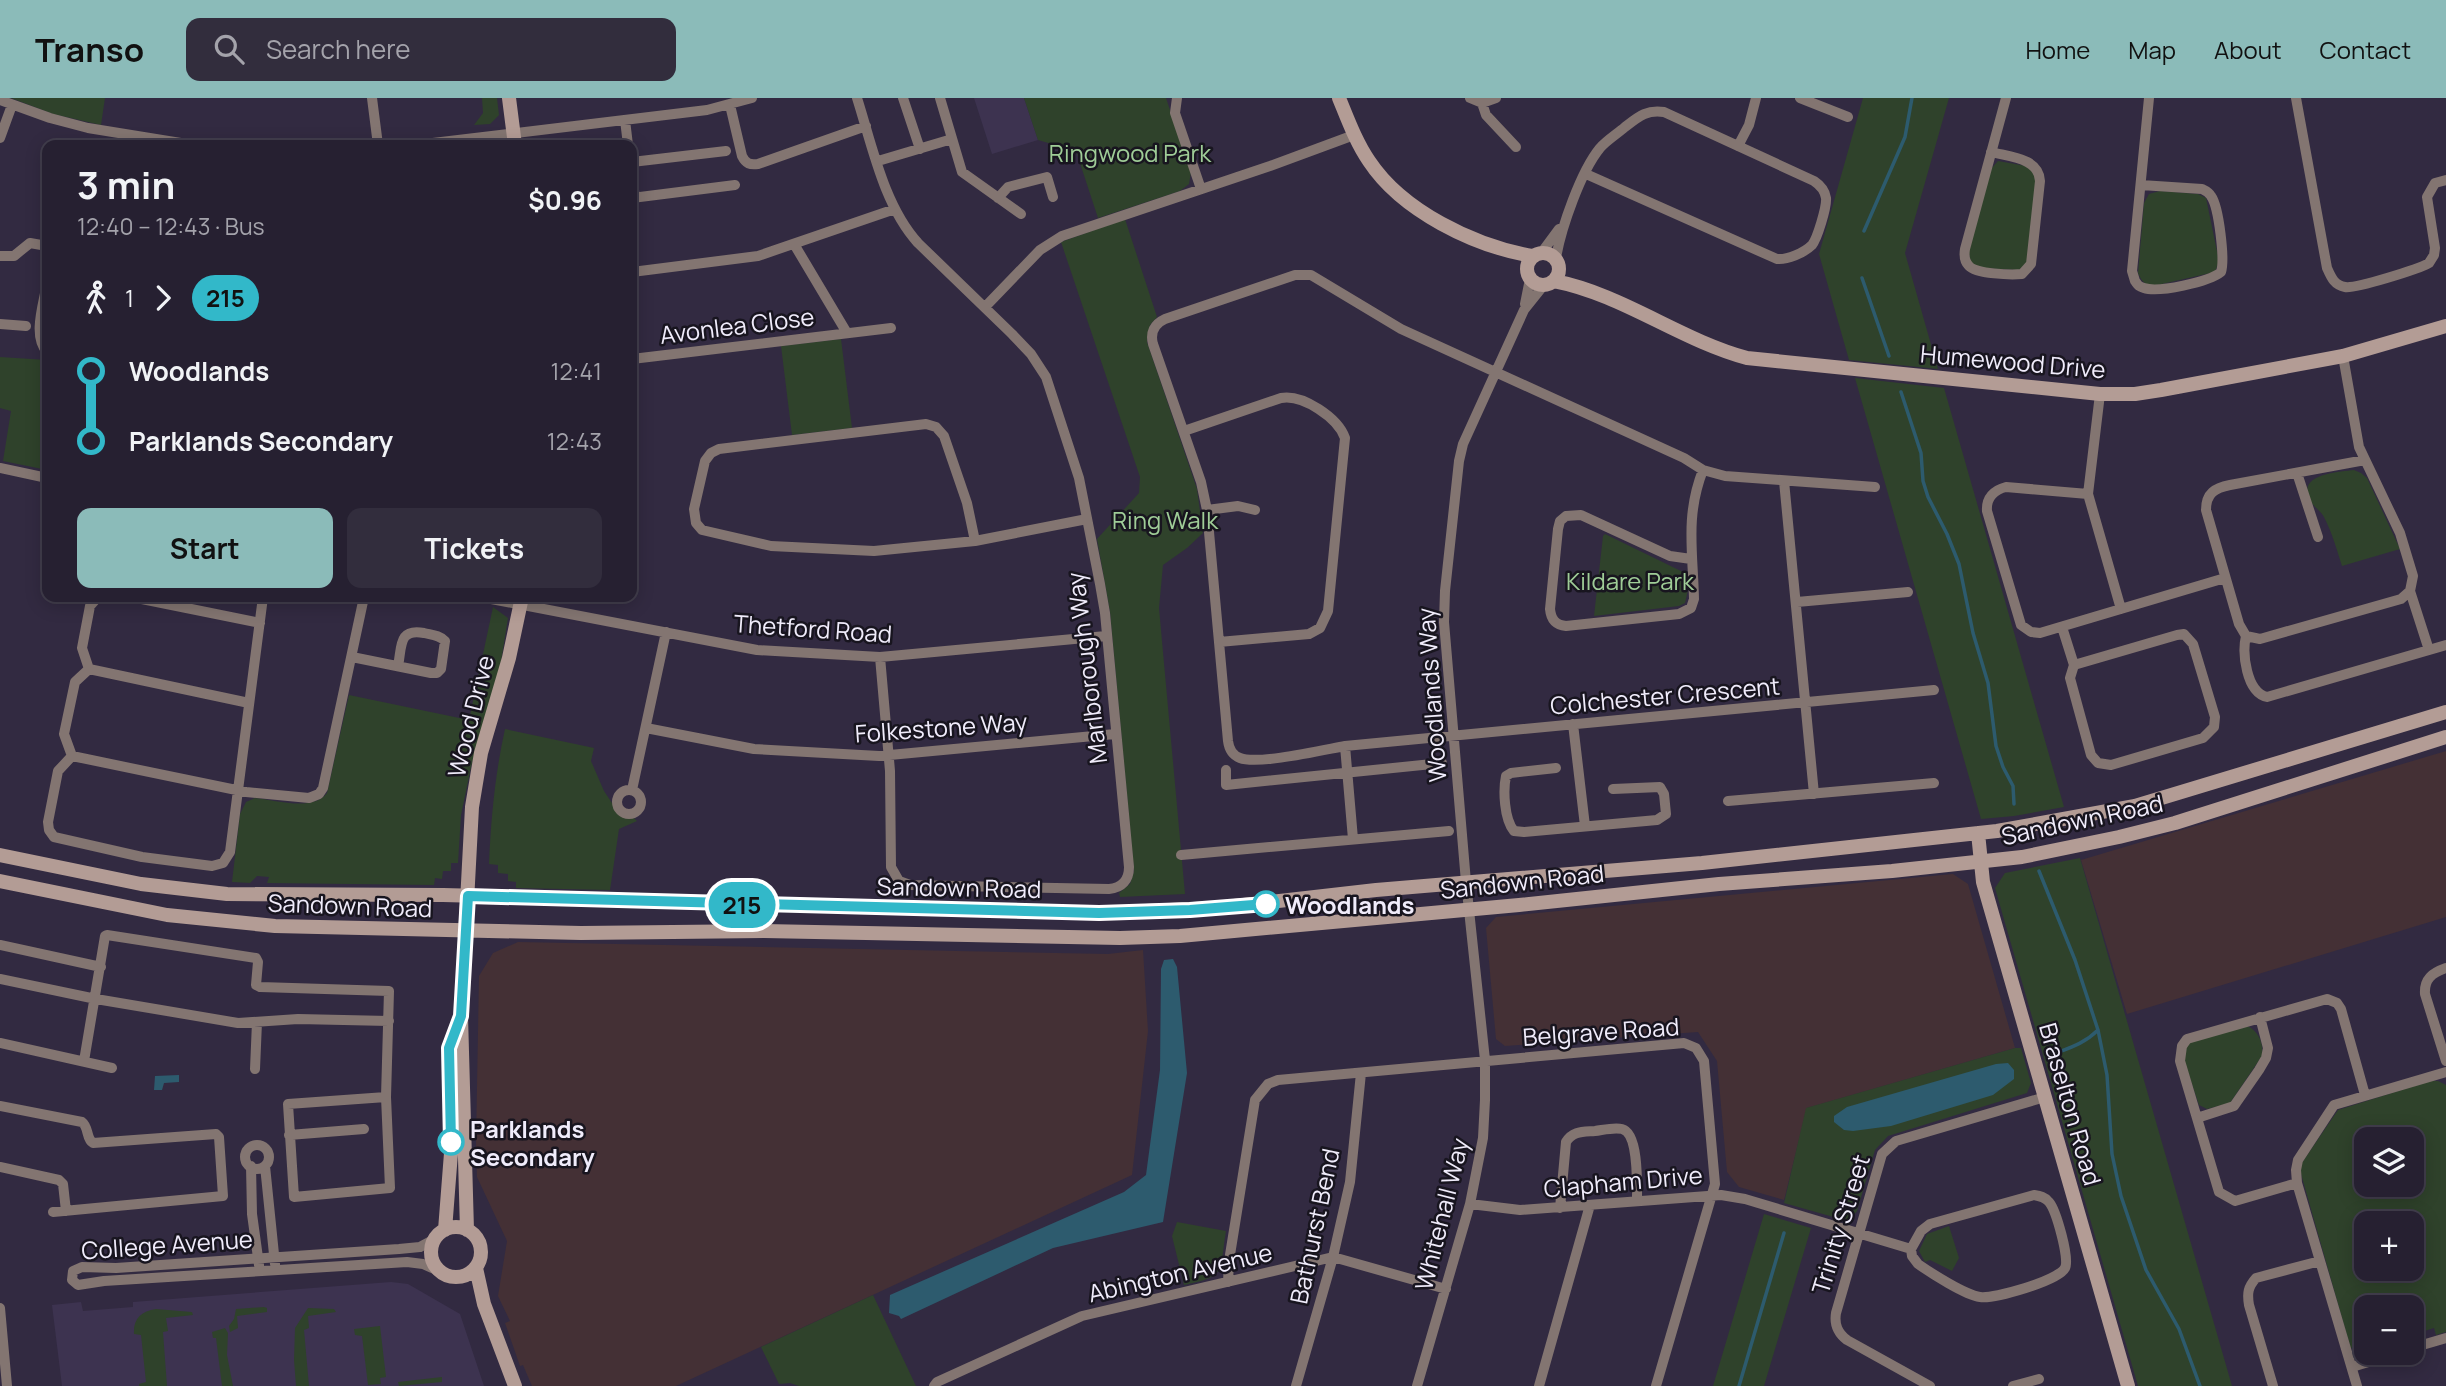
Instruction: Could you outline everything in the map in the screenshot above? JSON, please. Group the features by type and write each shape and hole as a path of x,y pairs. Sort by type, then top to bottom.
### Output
{"main road":[{"path":"509,98 514,139"},
{"name":"Humewood Drive","path":"1339,98 1354,135 1376,172 1405,201 1434,219 1584,288 1711,346 1747,358 2101,394 2135,394 2343,356 2446,326"},
{"name":"Wood Drive","path":"467,1230 461,1016 472,807 478,767 509,658 521,602"},
{"name":"Sandown Road","path":"0,855 141,884 227,894 468,896 1115,913 1216,908 1466,882 1668,866 1978,833 2060,821 2135,806 2446,712"},
{"name":"Sandown Road","path":"0,881 106,903 211,920 294,927 581,933 778,931 1129,938 1180,936 1719,884 1980,863 2045,853 2164,826 2446,737"},
{"name":"Braselton Road","path":"1978,833 1983,881 2128,1386"},
{"name":"Wood Drive","path":"440,1235 451,1153 449,1048 461,1016"},
{"path":"457,1277 467,1275 476,1268 481,1257 481,1246 477,1237 456,1227 440,1235 432,1257 441,1272 457,1277 484,1304"},
{"path":"476,1268 484,1304 515,1386"}],"street":[{"path":"372,98 377,140"},
{"path":"514,139 625,120 707,110 752,98"},
{"name":"Marlborough Way","path":"857,98 895,209 904,225 918,243 1031,354 1046,377 1079,478 1105,613 1129,876 1118,888 1110,889 902,883 895,877 891,867 888,755"},
{"path":"903,98 920,149"},
{"path":"940,98 962,172 1021,214"},
{"path":"1177,98 1175,113 1201,189"},
{"path":"1470,98 1482,103 1496,98"},
{"path":"1586,174 1771,258 1788,259 1809,248 1816,239 1826,204 1825,192 1814,181 1738,146 1749,125 1756,98"},
{"path":"1800,98 1848,117"},
{"path":"1991,152 2033,164 2040,176 2031,264 2026,272 2018,275 1977,271 1968,266 1964,257 1991,152 2007,98"},
{"path":"2141,186 2202,190 2212,197 2223,256 2221,272 2201,281 2156,289 2139,286 2135,281 2132,271 2149,98"},
{"path":"2296,98 2328,268 2331,278 2340,286 2354,287 2429,263 2435,248 2427,197 2435,183 2446,180"},
{"path":"0,100 88,128 162,140"},
{"path":"1482,103 1486,115 1516,147"},
{"path":"0,138 12,105"},
{"path":"730,105 742,156 751,164 866,126"},
{"name":"Woodlands Way","path":"1466,882 1444,608 1459,461 1465,437 1595,155 1606,142 1641,115 1651,111 1664,112 1738,146"},
{"path":"625,120 627,140"},
{"path":"985,307 1053,240 1354,135"},
{"path":"878,161 952,139"},
{"path":"637,161 726,150"},
{"path":"998,198 1009,187 1047,177 1053,197"},
{"path":"637,197 735,185"},
{"path":"637,271 746,258 895,209"},
{"path":"0,256 14,256 30,243 42,245"},
{"name":"Avonlea Close","path":"794,244 847,333"},
{"path":"1184,431 1281,398 1292,397 1303,400 1334,420 1345,438 1328,611 1324,623 1309,634 1219,642 1207,510 1201,482 1153,344 1152,335 1155,327 1165,319 1300,274 1317,277 1401,330 1684,458 1703,470 1725,476 1875,487"},
{"path":"42,319 42,345"},
{"path":"0,324 26,326"},
{"name":"Avonlea Close","path":"637,358 891,328"},
{"path":"2246,635 2260,639 2401,599 2410,592 2414,580 2405,545 2359,447 2343,356"},
{"path":"2101,394 2088,494 2121,609"},
{"path":"975,541 967,503 944,436 936,427 926,424 719,449 705,460 694,509 696,523 702,530 771,546 874,551 975,541 1087,519"},
{"path":"2365,460 2222,487 2210,494 2206,510 2239,624 2246,635 2244,649 2253,687 2259,694 2267,697 2446,645"},
{"path":"0,468 42,477"},
{"path":"1691,559 1670,556 1581,515 1566,516 1560,521 1558,529 1551,616 1556,623 1566,626 1684,613 1691,608 1694,599 1691,515 1703,470"},
{"path":"2297,473 2318,537"},
{"name":"Colchester Crescent","path":"1219,642 1228,741 1235,755 1244,759 1345,746 1806,702 1784,481"},
{"path":"2088,494 2006,488 1992,494 1987,506 2021,625 2036,632 2062,627 2225,578"},
{"path":"1207,510 1238,506 1255,510"},
{"path":"2410,592 2429,650"},
{"path":"1797,602 1908,593"},
{"path":"89,670 82,648 90,607 94,602"},
{"path":"157,602 260,623"},
{"path":"72,756 58,771 48,822 51,834 61,840 142,857 220,865 230,852 262,602"},
{"path":"72,756 238,790 309,798 319,794 324,784 363,602"},
{"name":"Thetford Road","path":"526,602 757,650 880,657 1106,636"},
{"path":"2062,627 2074,665 2070,678 2091,755 2098,763 2112,765 2203,738 2214,727 2215,717 2193,644 2184,635 2074,665"},
{"path":"352,657 431,673 438,673 442,667 445,641 440,636 414,631 408,633 404,637 398,666"},
{"path":"632,790 666,632"},
{"path":"880,657 888,755"},
{"path":"89,670 249,703"},
{"path":"72,756 64,734 75,682 89,670"},
{"path":"1814,794 1806,702 1934,690"},
{"path":"1573,724 1585,826"},
{"name":"Folkestone Way","path":"646,728 754,749 888,755 1115,734"},
{"path":"1345,746 1353,839"},
{"path":"1226,770 1226,785 1442,762"},
{"path":"1556,768 1511,772 1506,776 1509,825 1518,832 1657,820 1666,814 1664,794 1660,787 1613,789"},
{"path":"1728,801 1934,783"},
{"path":"1181,855 1449,831"},
{"name":"Whitehall Way","path":"1417,1386 1470,1203 1483,1138 1486,1060 1466,882"},
{"path":"84,1061 107,935 256,958 256,985 260,988 387,990 390,993 386,1097 388,1189 294,1197 288,1104 386,1097"},
{"path":"0,945 101,967"},
{"path":"2446,968 2434,972 2425,988 2446,1061"},
{"path":"0,979 96,999 238,1023 298,1019 389,1021"},
{"path":"2297,1183 2235,1201 2224,1196 2216,1184 2180,1061 2182,1046 2187,1039 2327,999 2337,1003 2341,1009 2365,1095"},
{"path":"2197,1118 2234,1106 2259,1070 2268,1048 2260,1017"},
{"path":"256,1069 257,1021"},
{"name":"Belgrave Road","path":"1486,1060 1679,1042 1689,1044 1701,1054 1704,1061 1715,1184 1712,1194"},
{"path":"0,1043 113,1068"},
{"path":"1228,1282 1228,1261 1255,1100 1268,1084 1278,1080 1486,1060"},
{"path":"2357,1386 2297,1183 2298,1160 2328,1112 2341,1102 2446,1072"},
{"name":"Bathurst Bend","path":"1296,1386 1333,1257 1350,1182 1361,1073"},
{"name":"Trinity Street","path":"1930,1386 1847,1340 1837,1328 1836,1313 1881,1158 1891,1143 2045,1097"},
{"path":"0,1106 82,1122 93,1143 216,1134 219,1137 225,1194 221,1197 53,1212"},
{"path":"289,1135 365,1129"},
{"path":"1560,1208 1566,1142 1573,1134 1585,1132 1620,1129 1629,1134 1633,1145 1637,1201"},
{"path":"260,1271 248,1161 249,1149 256,1145 266,1149 276,1270"},
{"path":"221,1158 248,1161 258,1168 267,1161 290,1156"},
{"path":"0,1167 59,1180 66,1211"},
{"path":"1656,1386 1712,1194"},
{"name":"Clapham Drive","path":"1470,1203 1520,1210 1712,1194 1745,1199 1911,1248"},
{"path":"2034,1195 2046,1199 2053,1209 2067,1260 2062,1272 2051,1279 1996,1296 1979,1297 1918,1264 1912,1256 1911,1248 1921,1230 1930,1224 2034,1195"},
{"path":"1539,1386 1590,1205"},
{"name":"College Avenue","path":"440,1235 413,1248 116,1268 82,1267 73,1271 72,1280 78,1285 104,1281 407,1262 423,1264 441,1272"},
{"name":"Abington Avenue","path":"934,1386 937,1381 1082,1317 1333,1257 1446,1289"},
{"path":"2273,1386 2249,1305 2250,1284 2256,1278 2320,1261"},
{"path":"0,1308 8,1386"},
{"path":"2424,1345 2446,1338"},
{"path":"2353,1367 2359,1365"},
{"path":"2013,1386 2039,1379"}],"shaded area":[{"path":"974,98 1024,98 1038,140 992,154"},
{"path":"2446,751 2446,917 2127,1014 2081,860"},
{"path":"1953,874 1968,884 2015,1048 1807,1108 1784,1200 1739,1187 1727,1172 1717,1061 1698,1032 1505,1046 1496,1039 1486,928 1496,917"},
{"path":"518,942 1108,954 1143,950 1148,1031 1132,1175 676,1386 532,1386 523,1365 520,1366 505,1323 510,1321 498,1296 507,1241 477,1177 479,976 493,953"},
{"path":"391,1282 408,1284 460,1314 484,1386 62,1386 52,1305 81,1302 83,1311 133,1307 133,1302"}],"green space":[{"path":"11,98 105,98 101,125 53,114"},
{"path":"482,98 497,98 499,115 490,124 474,125 483,113"},
{"name":"Ringwood Park","path":"1024,98 1166,98 1191,172 1189,184 1180,191 1098,218 1076,151 1038,140"},
{"path":"1863,98 1949,98 1905,253 1938,369 1849,360 1819,254"},
{"path":"1998,161 2032,167 2036,178 2030,259 2019,270 1979,268 1971,263 1968,250 1990,170"},
{"path":"2160,191 2198,194 2206,198 2219,261 2215,272 2153,286 2142,280 2138,273 2144,203 2149,194"},
{"name":"Ring Walk","path":"1125,219 1157,317 1150,325 1147,342 1197,489 1203,533 1163,565 1159,608 1185,894 1120,897 1119,893 1130,884 1134,871 1110,612 1097,539 1139,493 1140,477 1061,242"},
{"path":"841,339 852,428 792,435 781,346"},
{"path":"0,357 42,360 42,469 3,461 11,411 0,408"},
{"path":"1855,378 1944,388 2064,807 1981,819"},
{"path":"2354,470 2367,478 2400,549 2342,566 2325,519 2307,493 2308,485 2320,476"},
{"name":"Kildare Park","path":"1605,534 1683,572 1688,590 1685,603 1679,606 1594,616"},
{"path":"493,607 508,618 500,668 471,767 461,815 458,863 451,863 451,871 443,871 442,879 435,878 434,885 267,883 269,877 257,876 250,883 232,882 240,814 246,802 255,798 313,802 327,793 349,695 469,720"},
{"path":"505,729 594,748 591,761 604,791 620,815 637,821 619,829 610,890 516,888 516,882 508,881 508,874 498,873 498,865 489,864 494,796"},
{"path":"2080,858 2232,1386 2138,1386 1995,888 2005,873"},
{"path":"2247,1026 2260,1038 2262,1056 2230,1103 2207,1109 2199,1105 2183,1057 2186,1046 2193,1041"},
{"path":"2021,1048 2031,1083 2027,1093 1888,1136 1875,1150 1857,1211 1852,1218 1844,1220 1784,1203 1806,1108"},
{"path":"2430,1081 2446,1085 2446,1332 2436,1335 2434,1328 2424,1331 2424,1295 2354,1295 2353,1350 2301,1174 2301,1164 2338,1110"},
{"path":"1764,1214 1811,1228 1764,1386 1713,1386"},
{"path":"1177,1222 1226,1231 1221,1264 1215,1275 1184,1285 1172,1236"},
{"path":"1949,1226 1959,1258 1952,1271 1930,1260 1925,1262 1919,1251 1927,1234"},
{"path":"873,1295 916,1386 779,1384 761,1347"},
{"path":"264,1307 267,1312 237,1316 238,1328 230,1332 229,1326 236,1309"},
{"path":"308,1308 334,1309 336,1312 308,1316 309,1328 304,1330 309,1386 296,1386 295,1328"},
{"path":"156,1309 192,1312 193,1315 166,1318 168,1331 163,1332 167,1386 139,1386 146,1382 141,1335 134,1334 135,1324 142,1314"},
{"path":"380,1326 386,1377 380,1378 381,1384 368,1385 362,1336 355,1335 354,1329"},
{"path":"225,1328 228,1333 227,1355 233,1386 222,1386 216,1338 213,1338 212,1332"},
{"path":"442,1377 442,1382 399,1386 398,1382"}],"water":[{"path":"1173,959 1177,967 1187,1073 1163,1222 1053,1248 901,1319 889,1313 890,1295 1124,1192 1146,1175 1160,1070 1161,969 1164,960"},
{"path":"2008,1063 2014,1070 2014,1079 1993,1095 1891,1126 1853,1131 1844,1130 1834,1122 1834,1116 1847,1107 1996,1064"},
{"path":"179,1075 179,1082 164,1083 162,1090 154,1090 155,1076"}],"waterway":[{"path":"1864,231 1905,137 1912,98"},
{"path":"1862,278 1889,356"},
{"path":"1901,392 1921,453 1923,481 1928,497 1959,564 1973,633 1988,683 1996,746 2013,786 2014,804"},
{"path":"2039,871 2075,960 2098,1030 2107,1075 2112,1154 2121,1196 2146,1270 2179,1329 2200,1386"},
{"path":"2051,1055 2082,1042 2098,1030"},
{"path":"1739,1386 1784,1233"}],"bus line":[{"name":"215","path":"451,1142 449,1048 461,1016 468,896 1099,913 1266,904"}],"place":[{"name":"Woodlands","path":"1266,904"},
{"name":"Parklands Secondary","path":"451,1142"}]}
